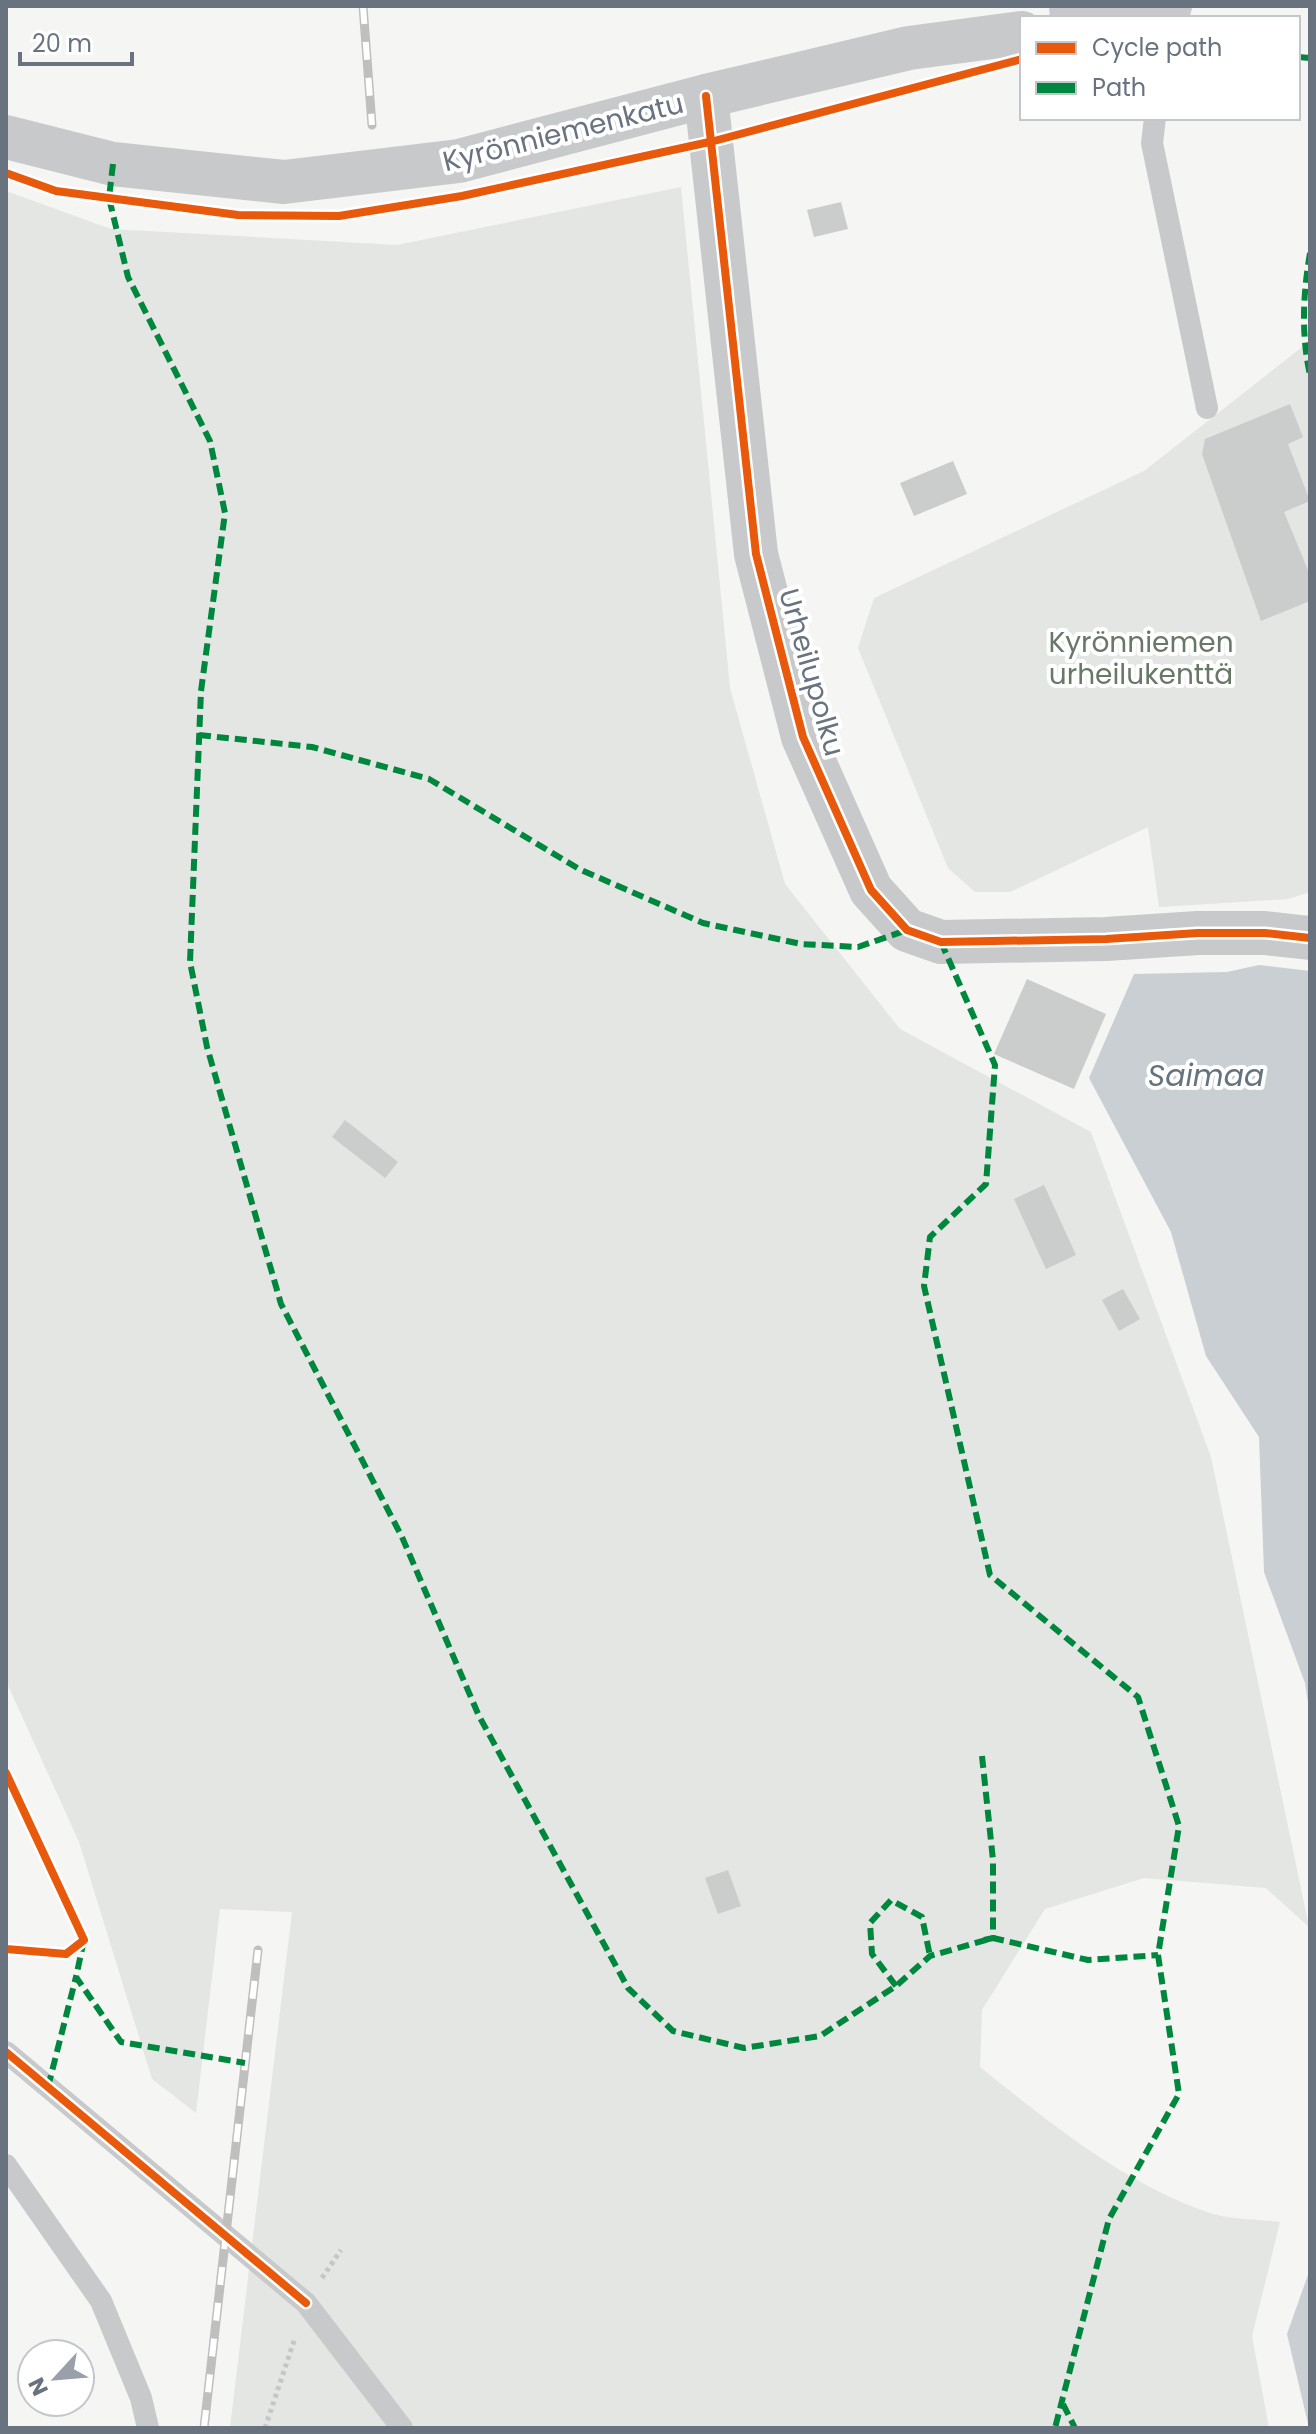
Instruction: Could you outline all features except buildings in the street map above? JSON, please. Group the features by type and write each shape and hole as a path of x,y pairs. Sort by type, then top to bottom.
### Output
{"street":[{"name":"Kyrönniemenkatu","path":"6,137 113,164 284,182 459,161 706,96 909,48 1020,33"},
{"name":"Urheilupolku","path":"706,96 756,554 803,737 871,890 907,930 941,942 1106,939 1198,933 1265,933 1310,938"}],"lane":[{"path":"1155,120 1155,158 1207,408"},
{"path":"6,2052 306,2303 402,2428"},
{"path":"6,2165 101,2301 141,2398 148,2428"}],"green space":[{"path":"681,187 730,688 785,884 900,1029 1091,1132 1211,1457 1309,1927 1266,1888 1144,1878 1045,1909 982,2010 980,2067 1060,2130 1146,2185 1216,2215 1280,2222 1252,2336 1269,2428 230,2428 292,1912 220,1909 196,2113 152,2079 79,1842 6,1681 6,191 111,229 397,245"},
{"name":"Kyrönniemen urheilukenttä","path":"1310,341 1310,892 1288,899 1159,907 1148,827 1010,892 975,892 948,868 858,648 874,598 1144,471"}],"water":[{"name":"Saimaa","path":"1259,965 1310,971 1310,1715 1305,1683 1264,1572 1259,1437 1206,1356 1171,1232 1089,1078 1134,974 1227,972"},
{"path":"1310,2269 1310,2428 1309,2428 1287,2334"}],"railway":[{"path":"363,6 372,125"},
{"path":"204,2428 258,1950"}],"marked path":[{"path":"1300,57 1310,58"},
{"path":"113,164 109,198 128,277 210,441 225,513 201,691 190,962 207,1047 281,1304 402,1537 479,1716 628,1988 673,2031 744,2048 820,2036 896,1986 930,1956 993,1938 1088,1960 1158,1955"},
{"path":"1310,253 1304,314 1310,375"},
{"path":"199,735 312,747 429,779 579,869 703,923 801,944 858,947 907,930"},
{"path":"941,942 995,1065 986,1184 930,1237 924,1286 990,1575 1138,1697 1179,1826 1158,1955 1179,2094 1109,2219 1055,2428"},
{"path":"982,1756 993,1860 993,1938 984,1940"},
{"path":"896,1986 872,1954 870,1923 891,1900 922,1917 930,1956"},
{"path":"84,1940 76,1977 121,2042 245,2063"},
{"path":"48,2087 76,1977"},
{"path":"1063,2404 1075,2428"}],"cycle path":[{"path":"6,173 56,191 238,215 339,216 462,196 714,141 1020,60"},
{"path":"706,96 756,554 803,737 871,890 907,930 941,942 1106,939 1198,933 1265,933 1310,938"},
{"path":"6,1773 84,1940 66,1954 6,1949"},
{"path":"6,2052 306,2303"}]}
